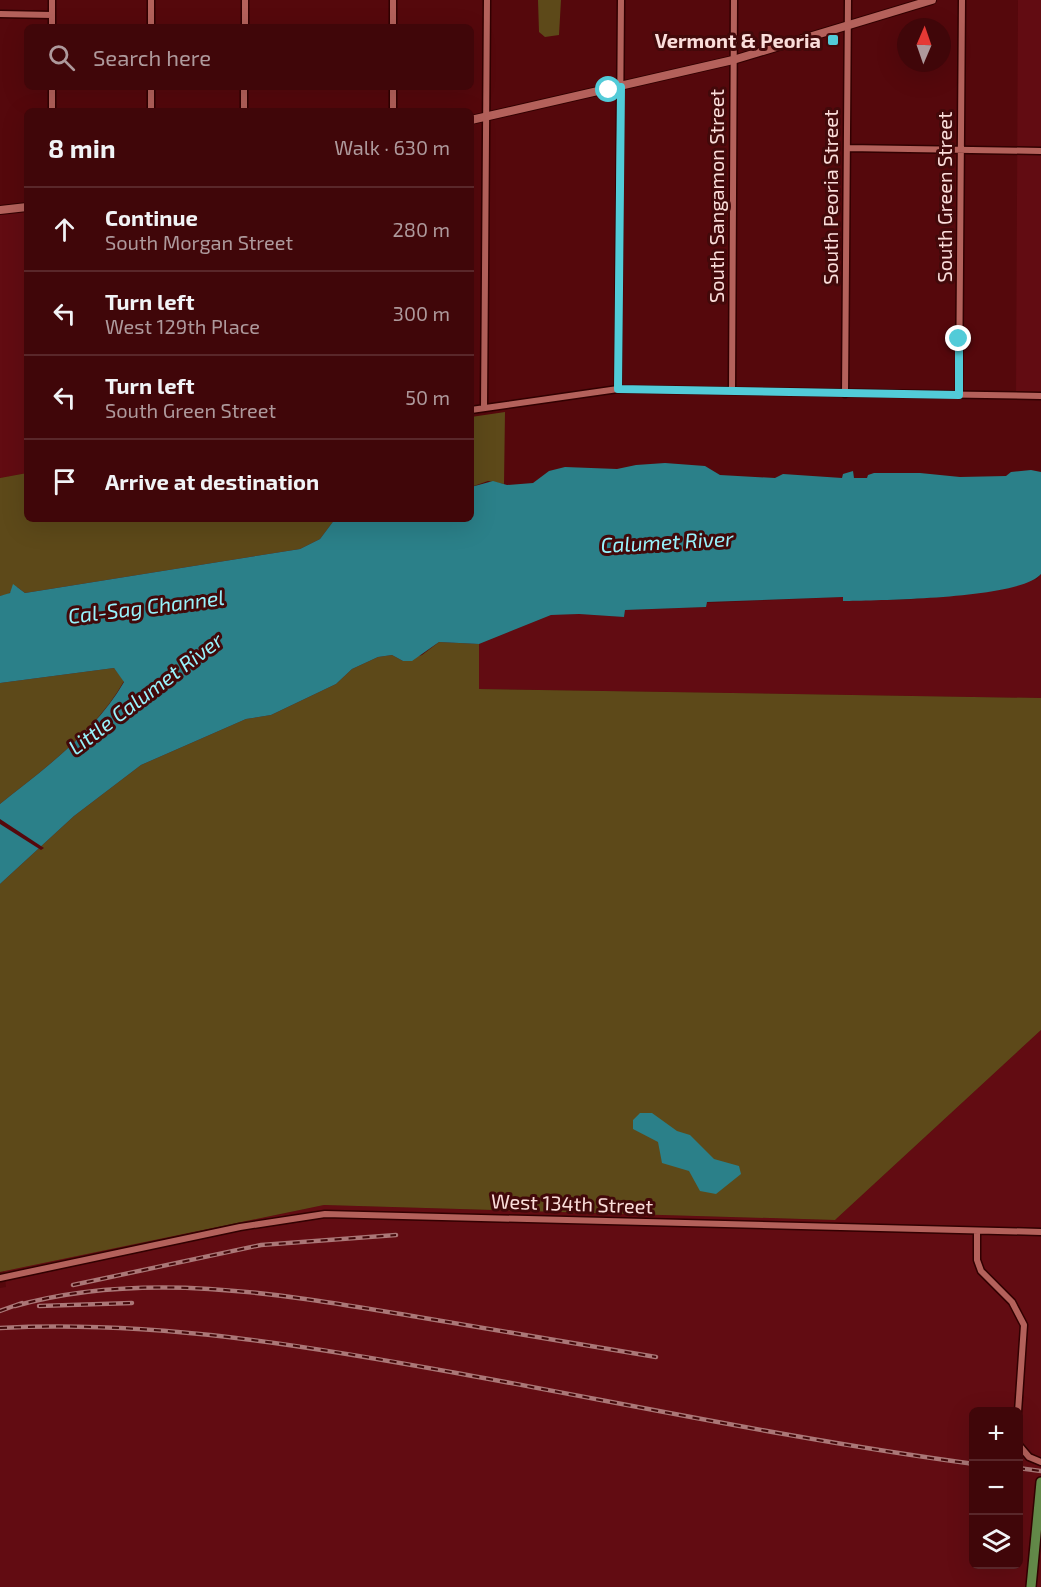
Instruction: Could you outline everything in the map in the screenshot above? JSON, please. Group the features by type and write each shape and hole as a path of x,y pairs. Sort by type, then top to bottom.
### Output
{"main road":[{"path":"1031,1587 1041,1482"}],"street":[{"path":"52,0 52,24"},
{"path":"151,0 151,24"},
{"path":"245,0 245,24"},
{"path":"393,0 393,24"},
{"path":"484,408 487,0"},
{"path":"618,389 621,0"},
{"name":"South Sangamon Street","path":"732,391 734,0"},
{"name":"South Peoria Street","path":"845,394 848,0"},
{"path":"474,119 733,60 932,0"},
{"name":"South Green Street","path":"959,395 962,0"},
{"path":"0,14 52,15"},
{"path":"52,90 52,108"},
{"path":"151,90 151,108"},
{"path":"244,90 244,108"},
{"path":"393,90 393,108"},
{"path":"847,148 1041,152"},
{"path":"0,210 24,207"},
{"path":"474,410 618,389 1041,396"},
{"name":"West 134th Street","path":"0,1278 240,1227 338,1213 1041,1232"},
{"path":"977,1231 977,1260 981,1271 1012,1302 1024,1325 1018,1407"},
{"path":"1023,1450 1029,1457 1041,1462"}],"shaded area":[{"path":"538,0 561,0 559,35 545,37 539,32"},
{"path":"1018,0 1041,0 1041,394 1016,394"},
{"path":"24,206 24,474 0,478 0,209"},
{"path":"505,412 504,484 488,481 474,486 474,417"},
{"path":"24,474 24,522 333,522 320,539 300,549 25,593 17,587 7,595 0,596 0,478"},
{"path":"1041,574 1041,698 478,689 479,644 551,615 624,617 625,610 706,607 706,603 843,597 843,600 905,600 1007,588 1037,579"},
{"path":"439,642 479,644 479,689 1041,698 1041,1030 835,1220 324,1205 0,1272 0,884 74,816 141,765 246,719 271,715 336,684 352,669 378,657 392,655 403,661 422,655"},
{"path":"114,668 124,681 99,716 68,748 0,804 0,683"},
{"path":"1041,1030 1041,1587 0,1587 0,1288 6,1287 4,1271 324,1205 835,1220"}],"water":[{"path":"665,463 705,466 720,475 775,478 783,474 842,478 843,474 853,471 854,478 867,478 868,475 874,473 920,473 960,477 1006,476 1011,472 1031,470 1041,472 1041,574 1028,582 1006,589 916,599 843,601 843,597 707,602 706,607 625,610 624,617 551,615 479,644 439,642 412,661 403,661 392,655 378,657 352,669 336,684 271,715 246,719 141,765 74,816 0,884 0,804 84,733 99,717 124,682 114,668 0,683 0,596 10,593 13,584 25,593 300,549 320,539 333,522 474,522 474,486 493,481 507,485 533,483 549,471 565,467 617,469"},
{"path":"640,1113 652,1113 677,1131 690,1135 714,1159 739,1166 741,1174 716,1194 700,1191 689,1171 662,1163 658,1142 633,1129 633,1120"}],"pier":[{"path":"0,819 44,848 41,850 0,824"}],"railway":[{"path":"73,1285 261,1245 396,1235"},
{"path":"15,1306 65,1295 115,1289 166,1287 216,1289 318,1301 656,1357"},
{"path":"0,1311 22,1303"},
{"path":"39,1306 132,1303"},
{"path":"0,1328 117,1328 290,1345 462,1374 781,1434 969,1463"},
{"path":"1023,1469 1041,1471"}],"place":[{"name":"Vermont & Peoria","path":"833,40"}],"route":[{"path":"609,90 621,87 618,389 959,395 959,339"}],"water label":[{"name":"Calumet River","path":"667,541"},
{"name":"Cal-Sag Channel","path":"146,606"},
{"name":"Little Calumet River","path":"145,693"}]}
